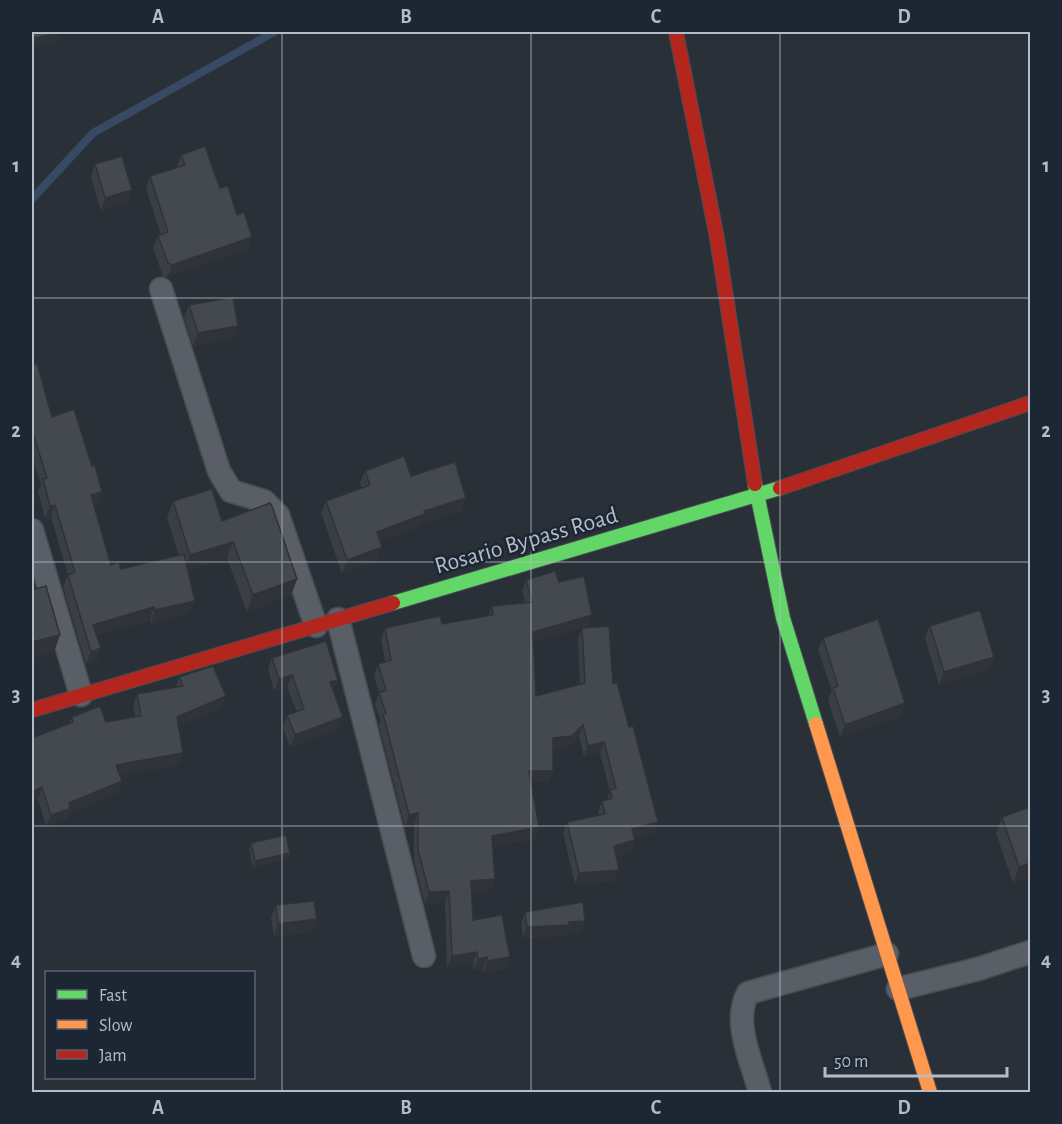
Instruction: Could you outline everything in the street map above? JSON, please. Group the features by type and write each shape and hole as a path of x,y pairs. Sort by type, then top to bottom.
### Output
{"street":[{"path":"676,32 719,249 754,464 756,496 783,618 930,1092"},
{"path":"161,289 219,471 231,491 264,501 278,514 316,626"},
{"name":"Rosario Bypass Road","path":"32,710 756,496 1030,403"},
{"path":"32,530 81,695"},
{"path":"338,619 424,956"},
{"path":"898,989 978,969 1030,952"},
{"path":"760,1092 741,1022 741,1005 748,993 887,954"}],"building":[{"path":"32,32 61,32 32,39"},
{"path":"205,146 220,188 228,186 237,215 244,212 252,237 172,265 168,263 158,236 168,232 150,176 185,165 181,155"},
{"path":"122,156 132,190 105,198 95,164"},
{"path":"233,297 238,326 198,333 189,305"},
{"path":"37,363 52,417 74,409 92,466 95,465 102,492 91,495 111,565 119,562 121,569 184,554 195,601 155,610 154,607 93,625 101,648 91,652 68,575 75,572 55,505 50,506 43,479 47,478 32,430 32,365"},
{"path":"404,456 411,476 455,462 466,498 424,511 425,514 377,532 382,547 347,560 326,501 370,485 365,471"},
{"path":"212,489 222,521 270,503 297,579 253,595 233,542 190,555 173,501"},
{"path":"555,571 559,582 584,576 592,615 533,632 536,696 585,683 582,628 609,626 613,684 617,682 629,727 633,726 658,822 632,829 635,840 614,846 619,870 579,873 567,822 605,814 602,801 612,798 610,790 616,788 604,742 588,746 583,725 572,736 553,738 553,771 529,771 539,827 492,836 495,879 471,881 473,920 502,915 510,957 488,961 487,957 478,959 477,952 452,956 449,891 429,892 418,850 418,813 409,815 383,714 386,713 379,693 386,690 378,664 391,660 385,628 440,616 442,624 493,615 492,606 532,602 526,580"},
{"path":"46,586 60,635 32,642 32,590"},
{"path":"980,610 994,657 944,672 930,626"},
{"path":"878,619 905,703 845,725 833,688 838,686 823,638"},
{"path":"326,641 338,680 330,682 343,717 295,735 287,715 304,709 292,675 279,679 272,658"},
{"path":"213,666 226,696 177,717 183,753 116,765 122,781 69,803 70,809 51,815 42,787 32,792 32,738 73,722 72,717 100,706 106,722 141,716 137,694 183,686 179,677"},
{"path":"1030,807 1030,863 1019,867 1002,817"},
{"path":"286,835 290,853 255,861 251,843"},
{"path":"314,901 317,919 278,924 276,905"},
{"path":"583,902 585,921 569,922 569,925 527,927 525,912"}],"waterway":[{"path":"32,199 93,133 274,32"}],"traffic: fast":[{"path":"755,484 783,618 816,724"},
{"path":"393,603 780,488"}],"traffic: slow":[{"path":"816,724 930,1092"}],"traffic: jam":[{"path":"676,32 717,238 755,484"},
{"path":"780,488 1030,403"},
{"path":"32,710 393,603"}]}
